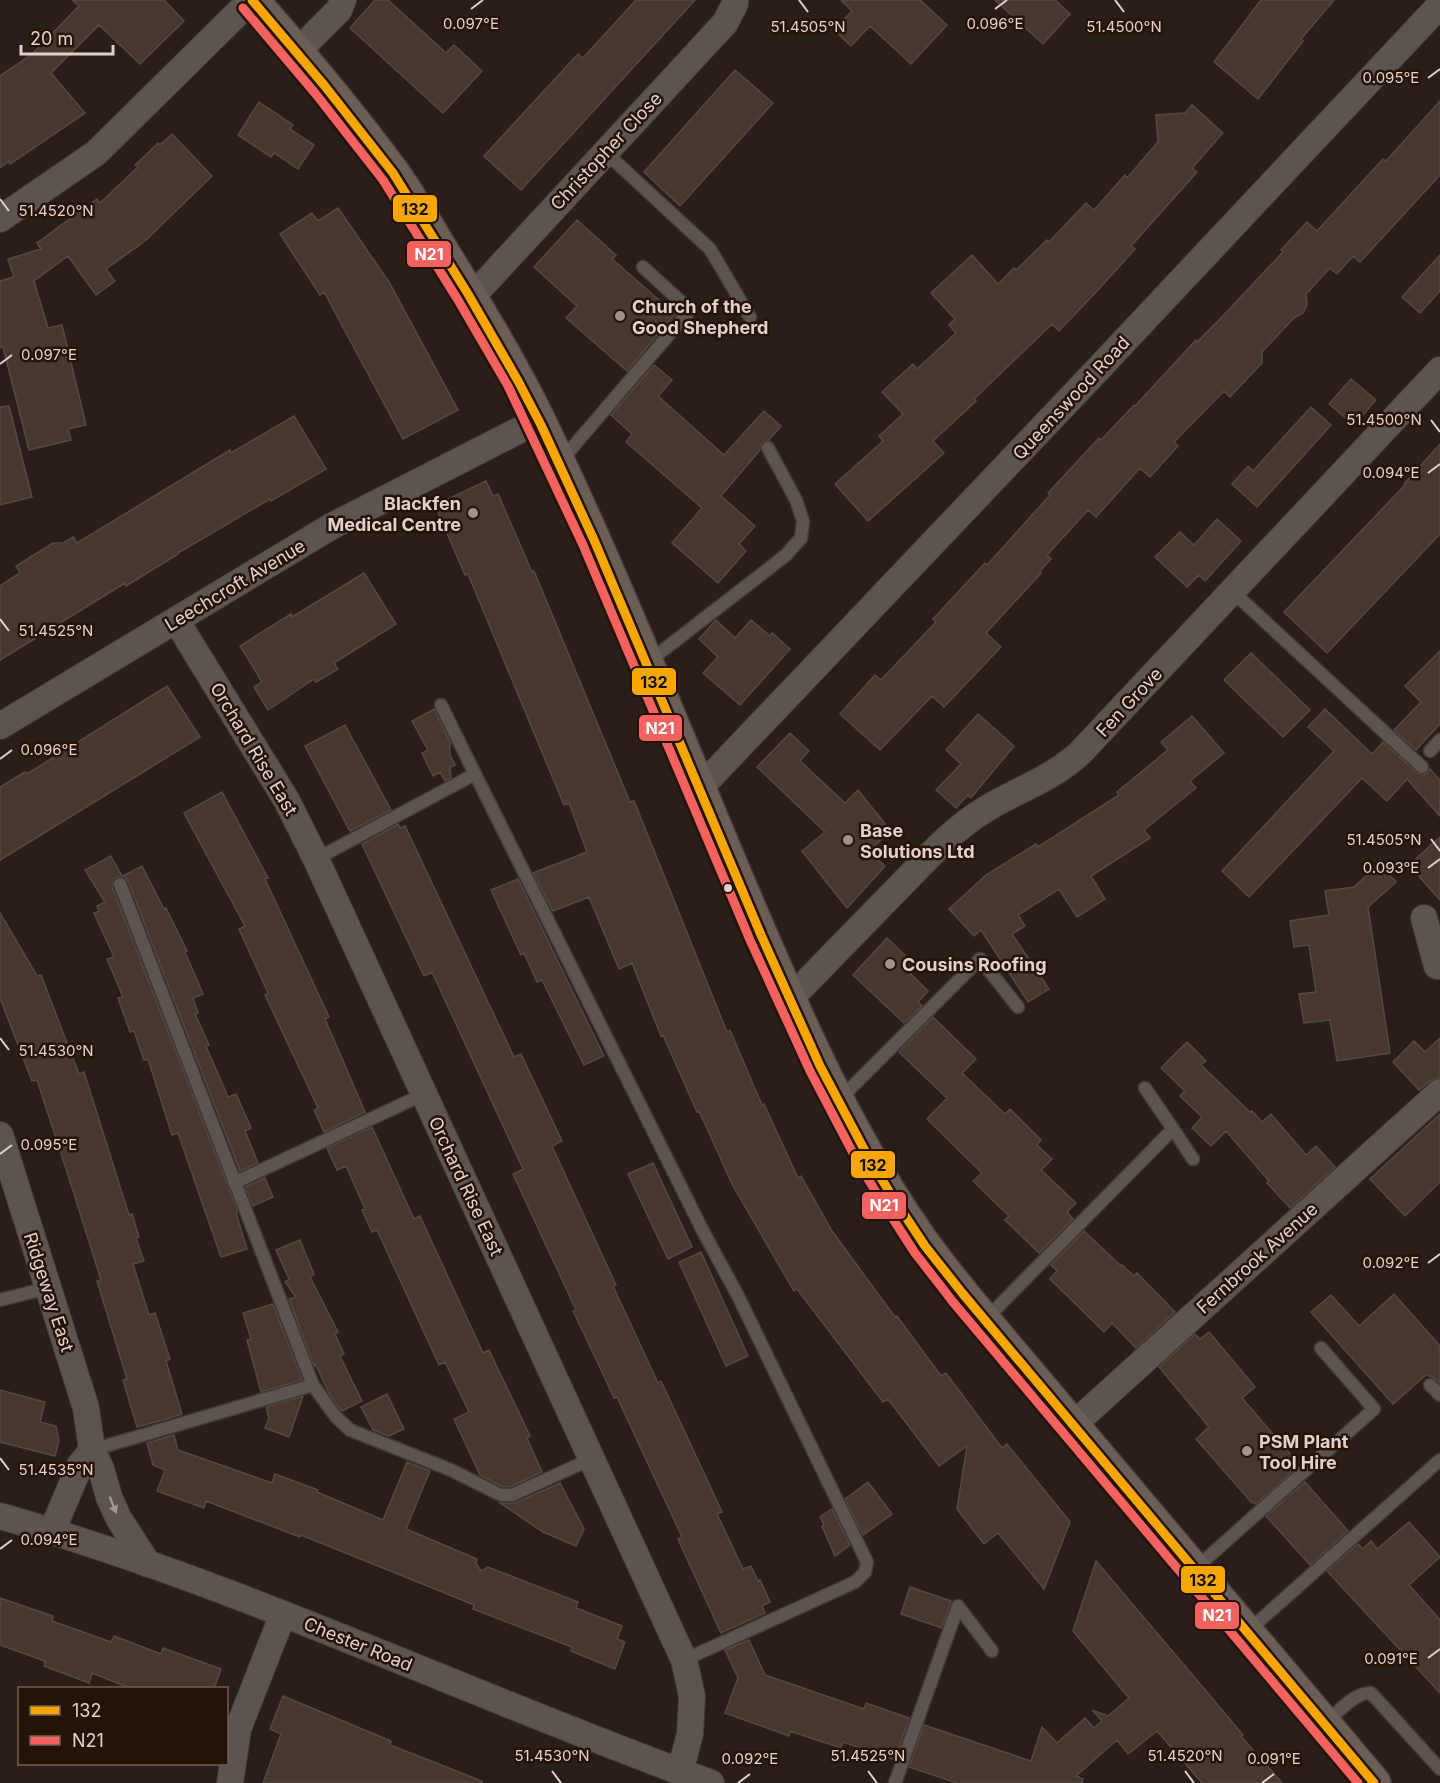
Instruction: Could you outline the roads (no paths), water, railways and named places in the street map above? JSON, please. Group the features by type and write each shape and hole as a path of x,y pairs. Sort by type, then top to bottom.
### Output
{"main road":[{"path":"251,0 297,52 394,175 471,298 539,420 647,663 789,1000 838,1101 876,1170 914,1231 942,1270 984,1321 1374,1783"}],"street":[{"path":"0,219 96,153 251,0"},
{"path":"297,52 339,10 343,0"},
{"name":"Christopher Close","path":"471,298 725,23 735,0"},
{"name":"Queenswood Road","path":"699,788 1084,384 1440,5"},
{"name":"Fen Grove","path":"789,1000 941,844 966,822 987,808 1044,779 1075,758 1440,370"},
{"name":"Leechcroft Avenue","path":"0,726 332,526 539,420"},
{"name":"Orchard Rise East","path":"176,620 287,801 316,859 684,1660 692,1696 690,1734 680,1772"},
{"path":"1424,918 1438,973"},
{"name":"Fernbrook Avenue","path":"1074,1425 1440,1092"},
{"name":"Ridgeway East","path":"0,1135 86,1408 92,1450 119,1519 148,1564"},
{"path":"52,1531 80,1465 92,1450"},
{"name":"Chester Road","path":"0,1516 148,1564 283,1614 711,1783"},
{"path":"231,1783 238,1729 283,1614"}],"lane":[{"path":"605,152 710,249 750,317"},
{"path":"559,463 690,310 643,267"},
{"path":"647,663 786,555 801,538 803,521 796,500 768,448"},
{"path":"1233,591 1422,767"},
{"path":"441,705 699,1223 738,1296 867,1562 865,1572 855,1582 684,1660"},
{"path":"1430,751 1440,740"},
{"path":"316,859 475,774"},
{"path":"120,884 313,1385 336,1417 350,1430 451,1470 501,1494 512,1495 591,1459"},
{"path":"838,1101 980,959 1018,1007"},
{"path":"1145,1088 1193,1159"},
{"path":"234,1183 424,1094"},
{"path":"984,1321 1173,1129"},
{"path":"0,1300 48,1288"},
{"path":"1195,1569 1374,1409 1321,1348"},
{"path":"92,1450 313,1385"},
{"path":"1430,1385 1440,1395"},
{"path":"1247,1632 1440,1460"},
{"path":"895,1783 958,1606 992,1651"},
{"path":"1324,1724 1363,1693 1371,1693 1440,1769"}],"place":[{"name":"Church of the Good Shepherd","path":"620,316"},
{"name":"Blackfen Medical Centre","path":"473,513"},
{"name":"Base Solutions Ltd","path":"848,840"},
{"name":"Cousins Roofing","path":"890,964"},
{"name":"PSM Plant Tool Hire","path":"1247,1451"}]}
